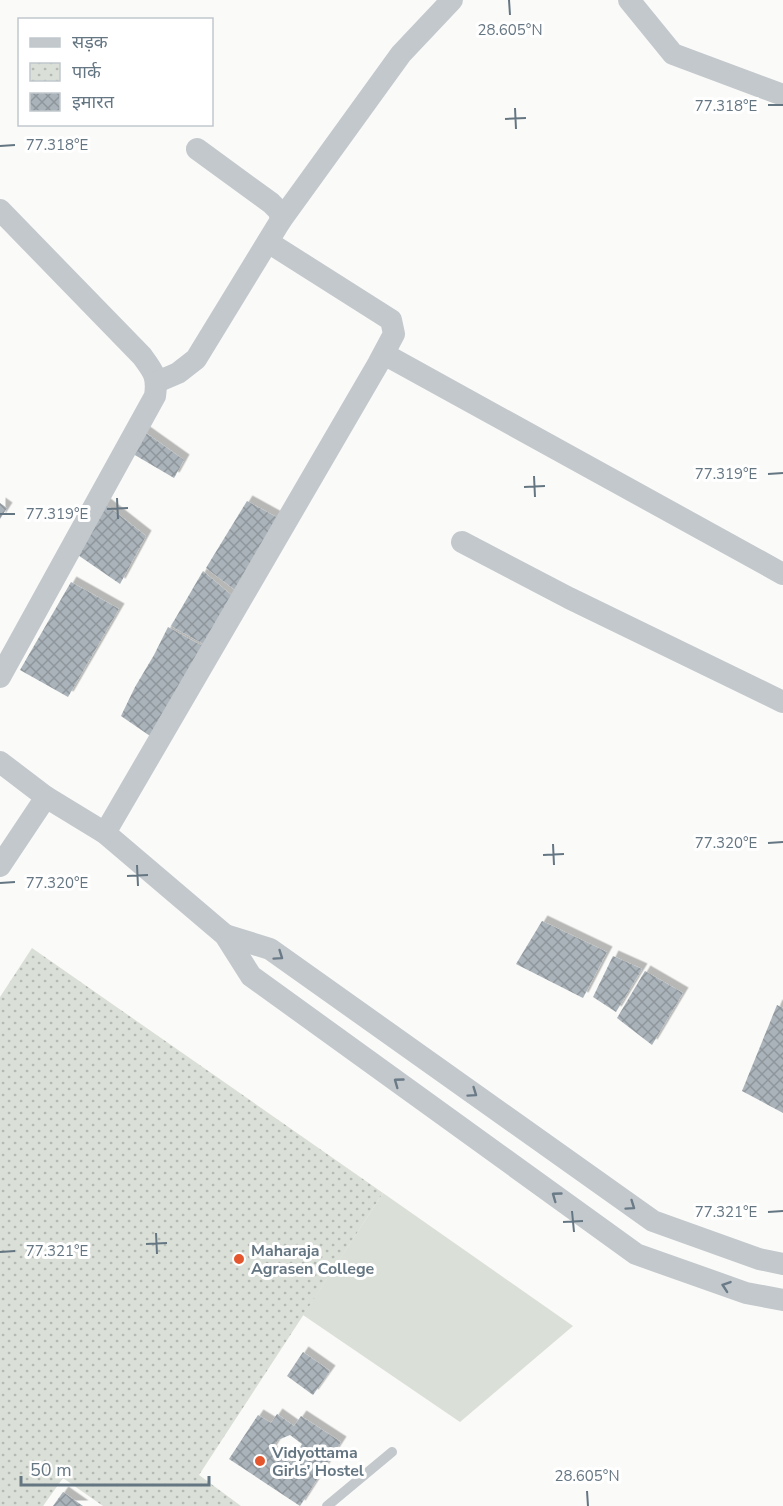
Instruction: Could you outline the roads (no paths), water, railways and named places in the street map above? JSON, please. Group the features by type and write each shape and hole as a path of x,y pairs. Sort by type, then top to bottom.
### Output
{"street":[{"path":"157,382 178,373 196,358 281,220 401,54 452,0"},
{"path":"629,0 674,54 783,95"},
{"path":"197,149 272,203 279,211 281,220"},
{"path":"0,210 142,356 153,371 157,382 154,396 0,677"},
{"path":"105,833 244,597 394,334 391,320 268,242"},
{"path":"384,354 783,574"},
{"path":"462,542 569,598 783,702"},
{"path":"0,762 46,797 105,833 225,935 251,976 636,1254 746,1293 783,1300"},
{"path":"0,866 46,797"},
{"path":"225,935 270,949 653,1221 759,1259 783,1264"}],"lane":[{"path":"327,1506 392,1452"}],"place":[{"name":"Maharaja Agrasen College","path":"239,1259"},
{"name":"Vidyottama Girls’ Hostel","path":"260,1461"}]}
